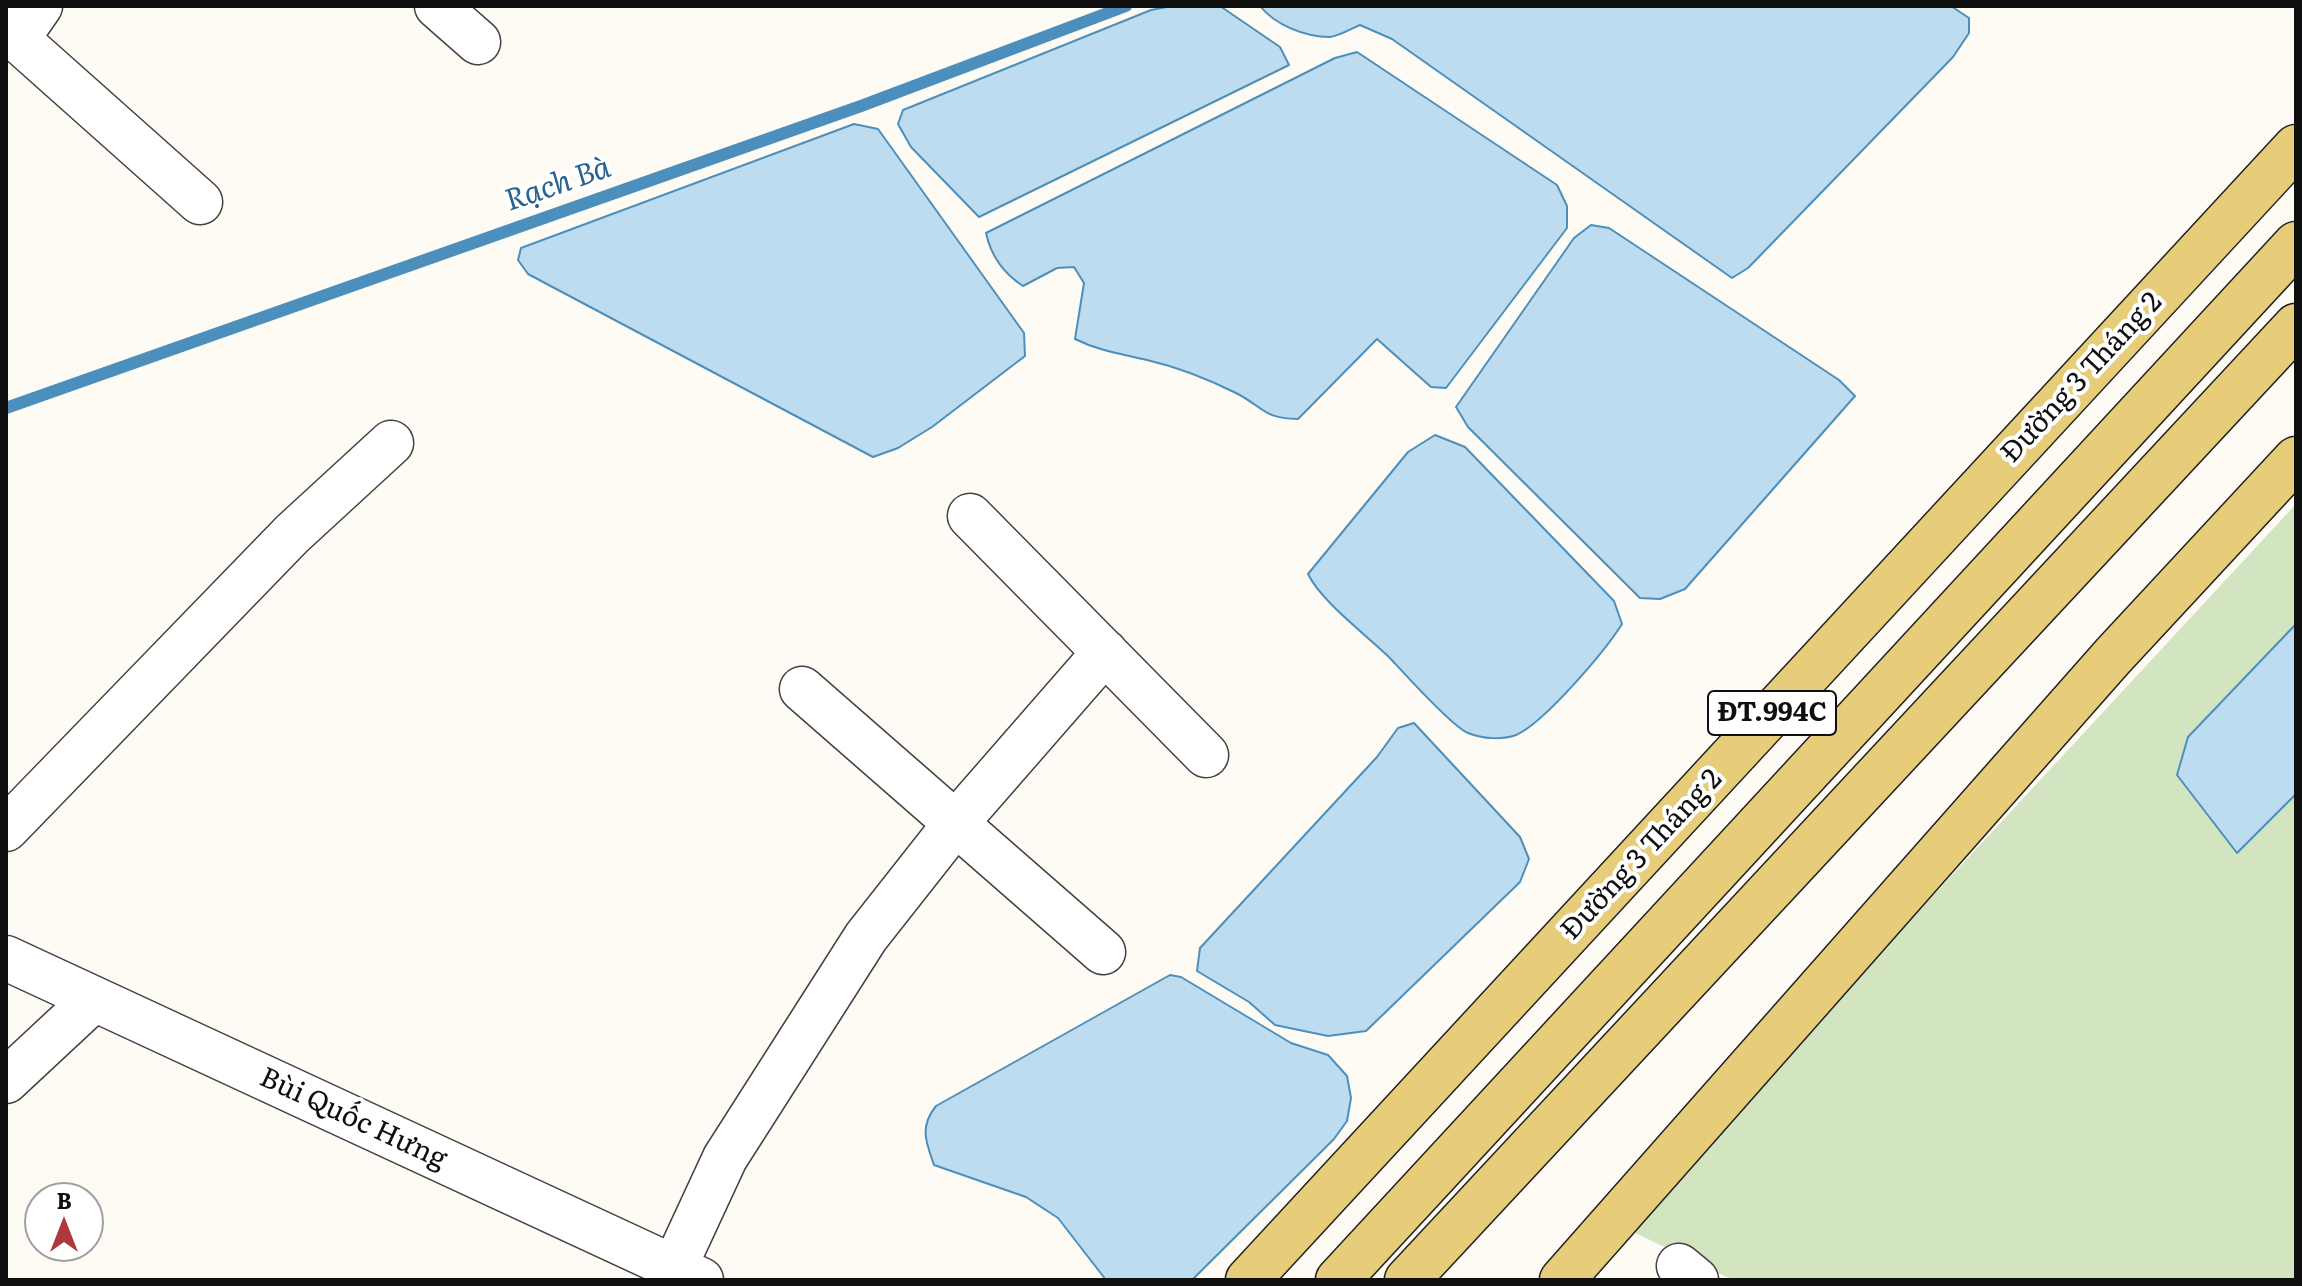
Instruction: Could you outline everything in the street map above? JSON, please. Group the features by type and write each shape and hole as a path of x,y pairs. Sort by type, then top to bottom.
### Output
{"main road":[{"name":"Đường 3 Tháng 2","path":"1248,1280 2296,147"},
{"name":"ĐT.994C","path":"1338,1280 2296,244"},
{"path":"1407,1280 2296,326"},
{"path":"1562,1280 2103,667 2296,459"}],"street":[{"path":"437,6 478,42"},
{"path":"21,23 200,202"},
{"path":"6,829 292,534 391,443"},
{"path":"970,516 1206,755"},
{"path":"687,1274 734,1145 866,937 955,824 1105,652"},
{"path":"802,689 1103,952"},
{"name":"Bùi Quốc Hưng","path":"6,958 687,1274"},
{"path":"6,1081 94,999"}],"green space":[{"path":"2296,504 2296,1280 1733,1280 1625,1228"}],"water":[{"path":"1172,6 1220,6 1280,47 1289,65 979,217 911,147 898,124 903,110 1151,10"},
{"path":"1260,6 1951,6 1969,18 1969,33 1953,57 1748,268 1732,278 1392,39 1360,25 1330,37 1311,35 1282,24"},
{"path":"1357,52 1557,185 1567,206 1567,228 1446,388 1431,387 1377,339 1298,419 1277,417 1246,398 1192,374 1075,339 1084,283 1074,267 1057,268 1023,286 1004,270 991,249 986,233 1335,58"},
{"path":"854,124 878,129 1024,333 1025,356 932,427 898,448 873,457 528,274 518,260 521,248"},
{"path":"1591,225 1609,228 1839,380 1855,396 1685,589 1660,599 1640,598 1468,427 1456,407 1574,238"},
{"path":"1435,435 1465,447 1614,601 1622,624 1557,702 1528,728 1511,737 1486,738 1468,733 1451,721 1389,657 1333,606 1308,574 1408,452"},
{"path":"2296,624 2296,794 2237,853 2177,775 2188,737"},
{"path":"1414,723 1520,837 1529,859 1520,882 1366,1031 1328,1036 1275,1025 1249,1002 1197,971 1200,948 1377,757 1398,728"},
{"path":"1170,975 1181,977 1291,1043 1328,1055 1347,1076 1351,1098 1347,1121 1334,1139 1192,1280 1106,1280 1058,1218 1026,1197 934,1165 927,1142 927,1121 936,1106"}],"waterway":[{"name":"Rạch Bà","path":"6,408 861,106 1126,6"}]}
